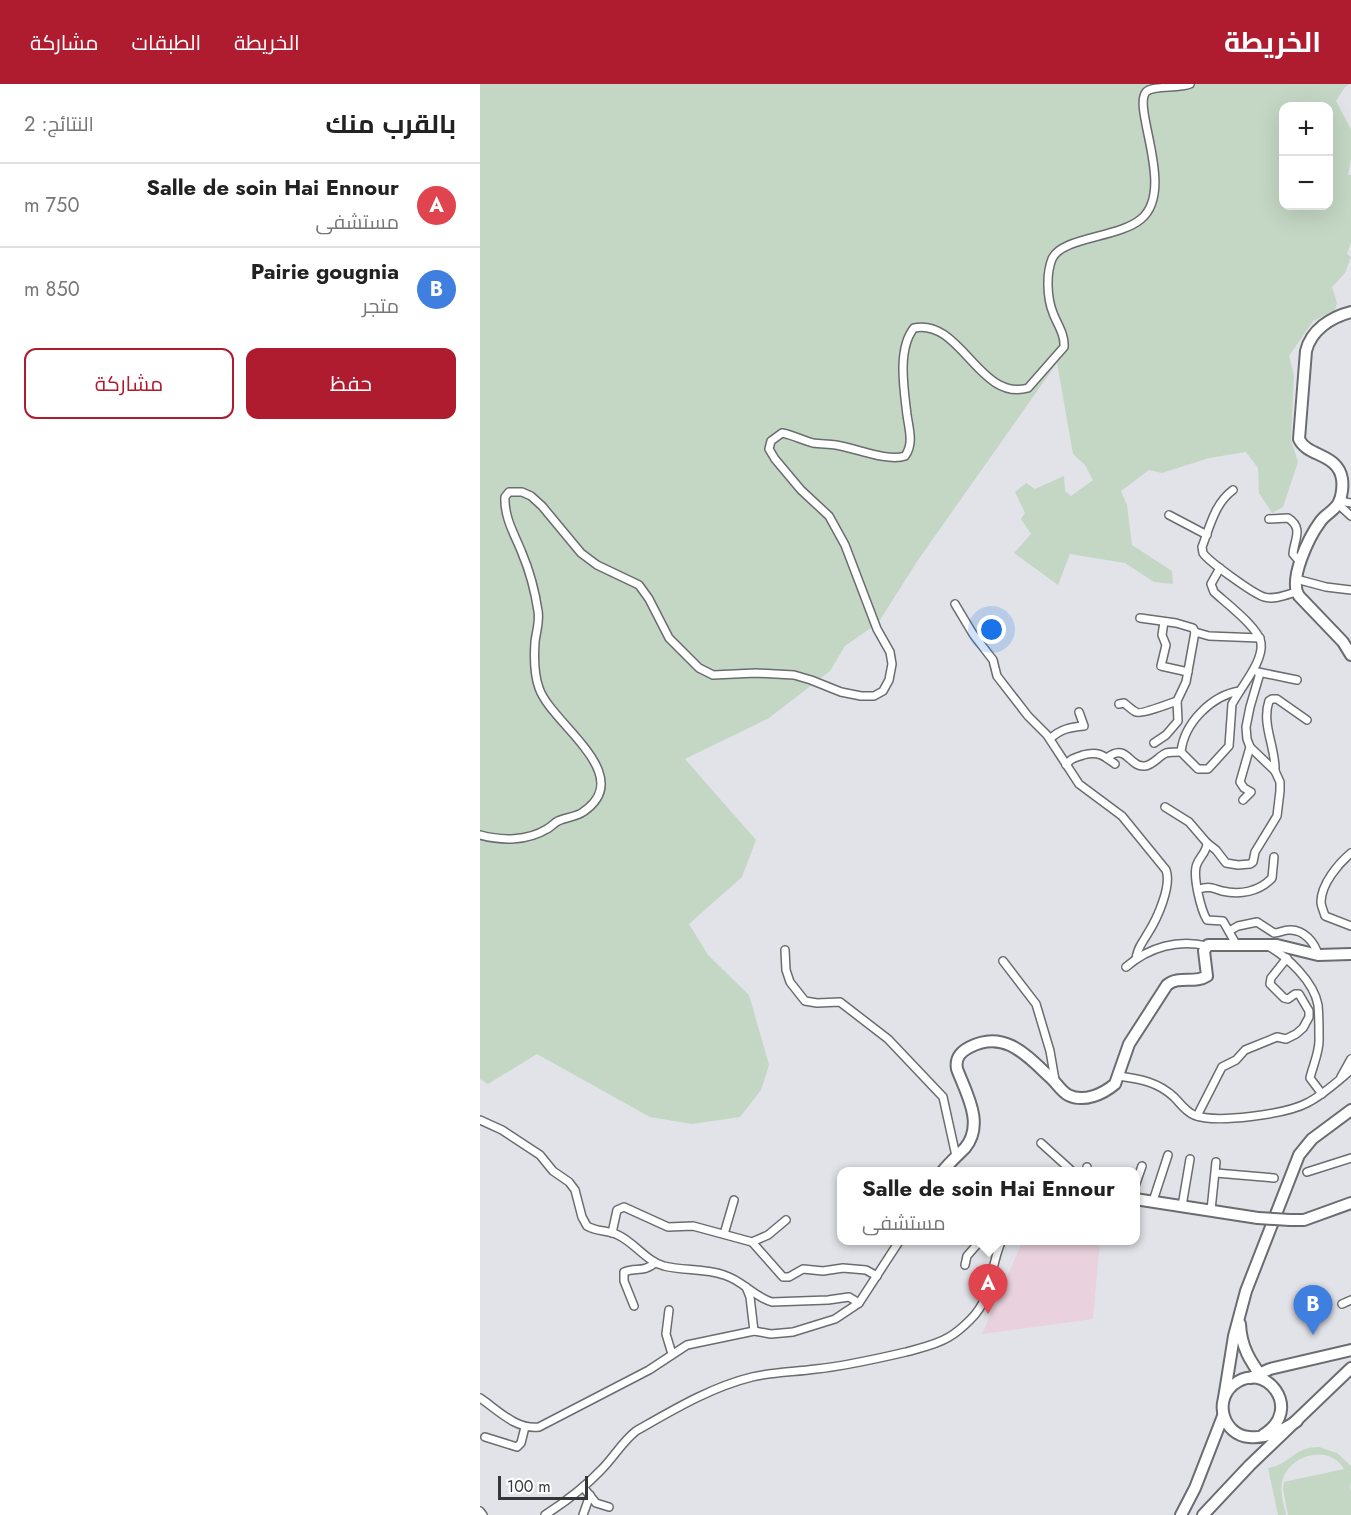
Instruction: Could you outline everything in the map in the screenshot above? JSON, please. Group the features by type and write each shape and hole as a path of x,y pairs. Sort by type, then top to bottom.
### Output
{"main road":[{"path":"1351,312 1328,322 1308,343 1298,434 1300,443 1304,447 1326,457 1340,472 1343,502 1319,522 1300,562 1296,579 1296,591 1343,642 1351,655"},
{"path":"946,1167 972,1136 974,1122 969,1098 956,1062 963,1051 988,1041 1008,1042 1067,1094 1079,1097 1093,1096 1110,1088 1119,1076 1129,1044 1167,986 1177,979 1202,979 1207,976 1204,951 1207,946 1236,944 1285,946 1318,956 1351,954"},
{"path":"1181,1515 1195,1488 1223,1416 1232,1347 1240,1314 1253,1270 1299,1155 1312,1139 1351,1110"},
{"path":"1140,1200 1258,1218 1290,1220 1304,1220 1351,1203"},
{"path":"1240,1314 1240,1335 1249,1360 1257,1366 1261,1375 1278,1394 1281,1403 1277,1433 1267,1448"},
{"path":"1224,1398 1234,1384 1351,1350"},
{"path":"1203,1515 1267,1448 1351,1368"},
{"path":"1263,1435 1272,1430 1281,1413"},
{"path":"1223,1416 1227,1424 1239,1435 1247,1437 1277,1433 1297,1421"}],"street":[{"path":"480,836 508,840 539,833 556,821 584,811 600,794 601,787 598,768 590,751 551,710 538,686 535,641 539,615 533,586 507,515 505,497 509,492 522,492 531,496 581,553 597,565 639,585 669,638 699,668 713,675 756,673 794,675 852,695 869,697 880,693 886,687 891,671 890,651 877,629 845,545 829,516 801,490 775,459 769,449 771,441 782,433 801,437 810,442 888,457 905,456 910,442 906,406 905,349 909,334 914,328 921,326 933,329 948,338 978,369 1004,388 1010,390 1028,388 1064,347 1065,338 1050,303 1049,278 1053,256 1065,245 1112,234 1133,224 1145,214 1152,203 1154,194 1154,163 1148,128 1143,117 1144,95 1152,88 1183,87 1190,84"},
{"path":"1233,490 1219,503 1202,547 1203,553 1220,568 1263,597 1276,597 1296,591"},
{"path":"1343,502 1351,516"},
{"path":"1169,515 1207,535"},
{"path":"1269,519 1288,518 1297,525 1298,532 1293,554 1300,562"},
{"path":"1220,568 1211,584 1214,592 1255,630 1260,638 1261,648 1246,727 1250,747 1240,782 1251,792 1243,800"},
{"path":"1296,579 1326,587 1351,590"},
{"path":"955,604 973,634 993,660 997,676 1028,716 1050,739 1066,765 1087,791 1130,825 1167,872 1168,881 1159,910 1147,935 1138,947 1136,959"},
{"path":"1140,618 1190,626 1195,632 1219,637 1260,638"},
{"path":"1164,622 1162,635 1166,645 1161,666 1188,672"},
{"path":"1155,743 1166,735 1178,721 1177,701 1188,672 1195,632"},
{"path":"1256,672 1297,680"},
{"path":"1180,752 1201,770 1208,769 1225,753 1230,739 1232,704 1256,672"},
{"path":"1180,752 1189,729 1197,718 1224,694 1240,691"},
{"path":"1165,807 1189,822 1226,863 1247,866 1253,862 1255,852 1277,816 1281,787 1275,771 1275,760 1266,718 1269,701 1276,699 1306,720"},
{"path":"1119,704 1124,703 1141,713 1177,701"},
{"path":"1050,739 1058,732 1084,726 1079,712"},
{"path":"1178,721 1189,729"},
{"path":"1250,747 1275,771"},
{"path":"1107,758 1113,753 1122,753 1139,765 1145,766 1168,753 1180,752"},
{"path":"1066,765 1076,757 1092,753 1101,754 1115,764"},
{"path":"1207,843 1207,849 1194,872 1206,918 1209,921 1222,920 1236,944"},
{"path":"1351,853 1336,869 1326,885 1321,902 1325,916 1351,926"},
{"path":"1198,889 1210,887 1228,892 1252,892 1272,878 1274,856"},
{"path":"1229,931 1238,926 1257,922 1276,933 1287,930 1296,931 1314,943 1318,956"},
{"path":"1126,968 1136,959 1166,945 1191,942 1207,946"},
{"path":"1266,945 1287,958 1302,975 1318,1005 1319,1038 1315,1064 1310,1078 1322,1094"},
{"path":"785,950 786,970 790,982 806,1001 840,1002 888,1040 943,1097 956,1156"},
{"path":"1197,1116 1222,1067 1236,1060 1245,1050 1277,1037 1286,1039 1303,1028 1309,1017 1309,1011 1299,994 1286,999 1270,984 1270,978 1287,958"},
{"path":"1003,961 1036,1004 1050,1051 1056,1083"},
{"path":"1338,1081 1351,1059"},
{"path":"1119,1076 1153,1082 1174,1097 1186,1110 1197,1116 1228,1118 1294,1108 1322,1094 1351,1070"},
{"path":"480,1120 540,1155 553,1171 575,1190 582,1217 587,1226 626,1239 655,1263 666,1267 713,1272 735,1279 764,1300 772,1302 818,1301 849,1297 859,1303"},
{"path":"1041,1143 1067,1167"},
{"path":"1153,1201 1168,1155"},
{"path":"1307,1172 1351,1158"},
{"path":"1182,1206 1190,1159"},
{"path":"1211,1210 1216,1162"},
{"path":"1140,1172 1142,1166"},
{"path":"1216,1173 1274,1178"},
{"path":"724,1234 734,1200"},
{"path":"612,1233 617,1210 624,1207 668,1227 693,1226 752,1242 783,1277 789,1277 803,1269 823,1271 843,1268 866,1270 877,1276"},
{"path":"752,1242 768,1235 786,1220"},
{"path":"480,1398 516,1423 525,1427 539,1427 650,1370 687,1345 754,1331 771,1334 793,1332 835,1319 859,1303 897,1245"},
{"path":"965,1265 967,1256 977,1245"},
{"path":"545,1515 584,1487 626,1439 636,1431 720,1387 774,1373 867,1361 932,1345 950,1337 972,1319 981,1305 990,1288 994,1260 1000,1245"},
{"path":"634,1306 624,1281 624,1272 645,1270 655,1263"},
{"path":"746,1287 750,1297 754,1331"},
{"path":"1342,1304 1351,1300"},
{"path":"669,1310 666,1334 672,1354"},
{"path":"485,1437 517,1447 521,1443 525,1427"},
{"path":"584,1487 596,1503 609,1507"},
{"path":"583,1515 590,1494"},
{"path":"480,1510 483,1515"}],"shaded area":[{"path":"1021,1245 1100,1245 1093,1319 982,1334"}],"green space":[{"path":"480,84 1350,84 1345,87 1336,101 1351,129 1351,159 1348,175 1351,175 1351,242 1347,254 1351,257 1345,273 1332,287 1337,303 1335,310 1313,321 1289,356 1294,375 1291,440 1298,462 1283,507 1272,513 1259,493 1258,468 1246,452 1209,458 1162,473 1149,470 1121,491 1127,505 1132,545 1172,571 1173,584 1154,582 1125,563 1070,554 1058,585 1014,553 1031,534 1021,519 1025,513 1015,492 1026,483 1035,489 1064,476 1065,491 1071,496 1093,480 1085,465 1073,454 1057,363 918,560 878,623 845,646 830,671 769,718 685,759 756,840 742,877 689,924 708,955 749,995 769,1065 761,1090 740,1117 692,1124 650,1117 537,1054 488,1084 480,1079"},
{"path":"1319,1447 1337,1453 1351,1466 1351,1487 1349,1480 1351,1515 1288,1515 1283,1489 1284,1482 1344,1469 1329,1456 1319,1455 1300,1459 1286,1473 1282,1482 1282,1499 1286,1515 1278,1515 1268,1468 1282,1463 1303,1450"}],"place":[{"name":"Salle de soin Hai Ennour","path":"988,1314"},
{"name":"Pairie gougnia","path":"1313,1335"}]}
